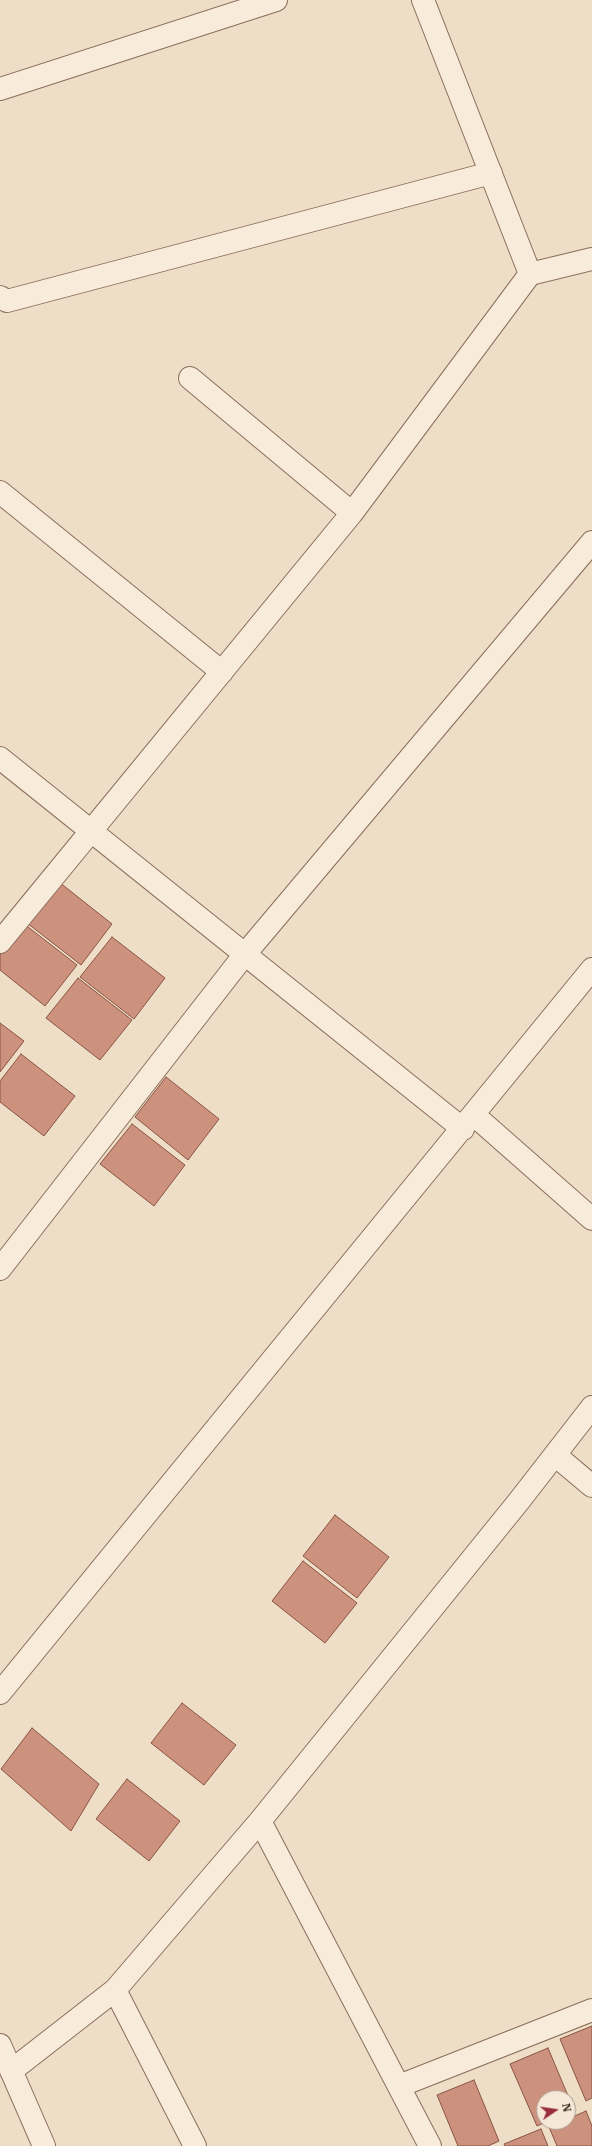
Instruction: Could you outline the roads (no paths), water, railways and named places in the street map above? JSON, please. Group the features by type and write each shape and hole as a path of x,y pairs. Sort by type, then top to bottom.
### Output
{"street":[{"path":"0,89 276,0"},
{"path":"424,0 530,274"},
{"path":"0,297 7,301 491,173"},
{"path":"0,942 92,832 352,513 530,274 592,259"},
{"path":"190,378 352,513"},
{"path":"0,492 222,672"},
{"path":"0,1269 245,954 592,542"},
{"path":"0,758 245,954 468,1122 592,1219"},
{"path":"0,1693 592,969"},
{"path":"11,2071 115,1990 260,1821 592,1407"},
{"path":"555,1455 592,1486"},
{"path":"260,1821 430,2146"},
{"path":"115,1990 194,2146"},
{"path":"399,2086 592,2010"},
{"path":"0,2045 44,2146"}]}
